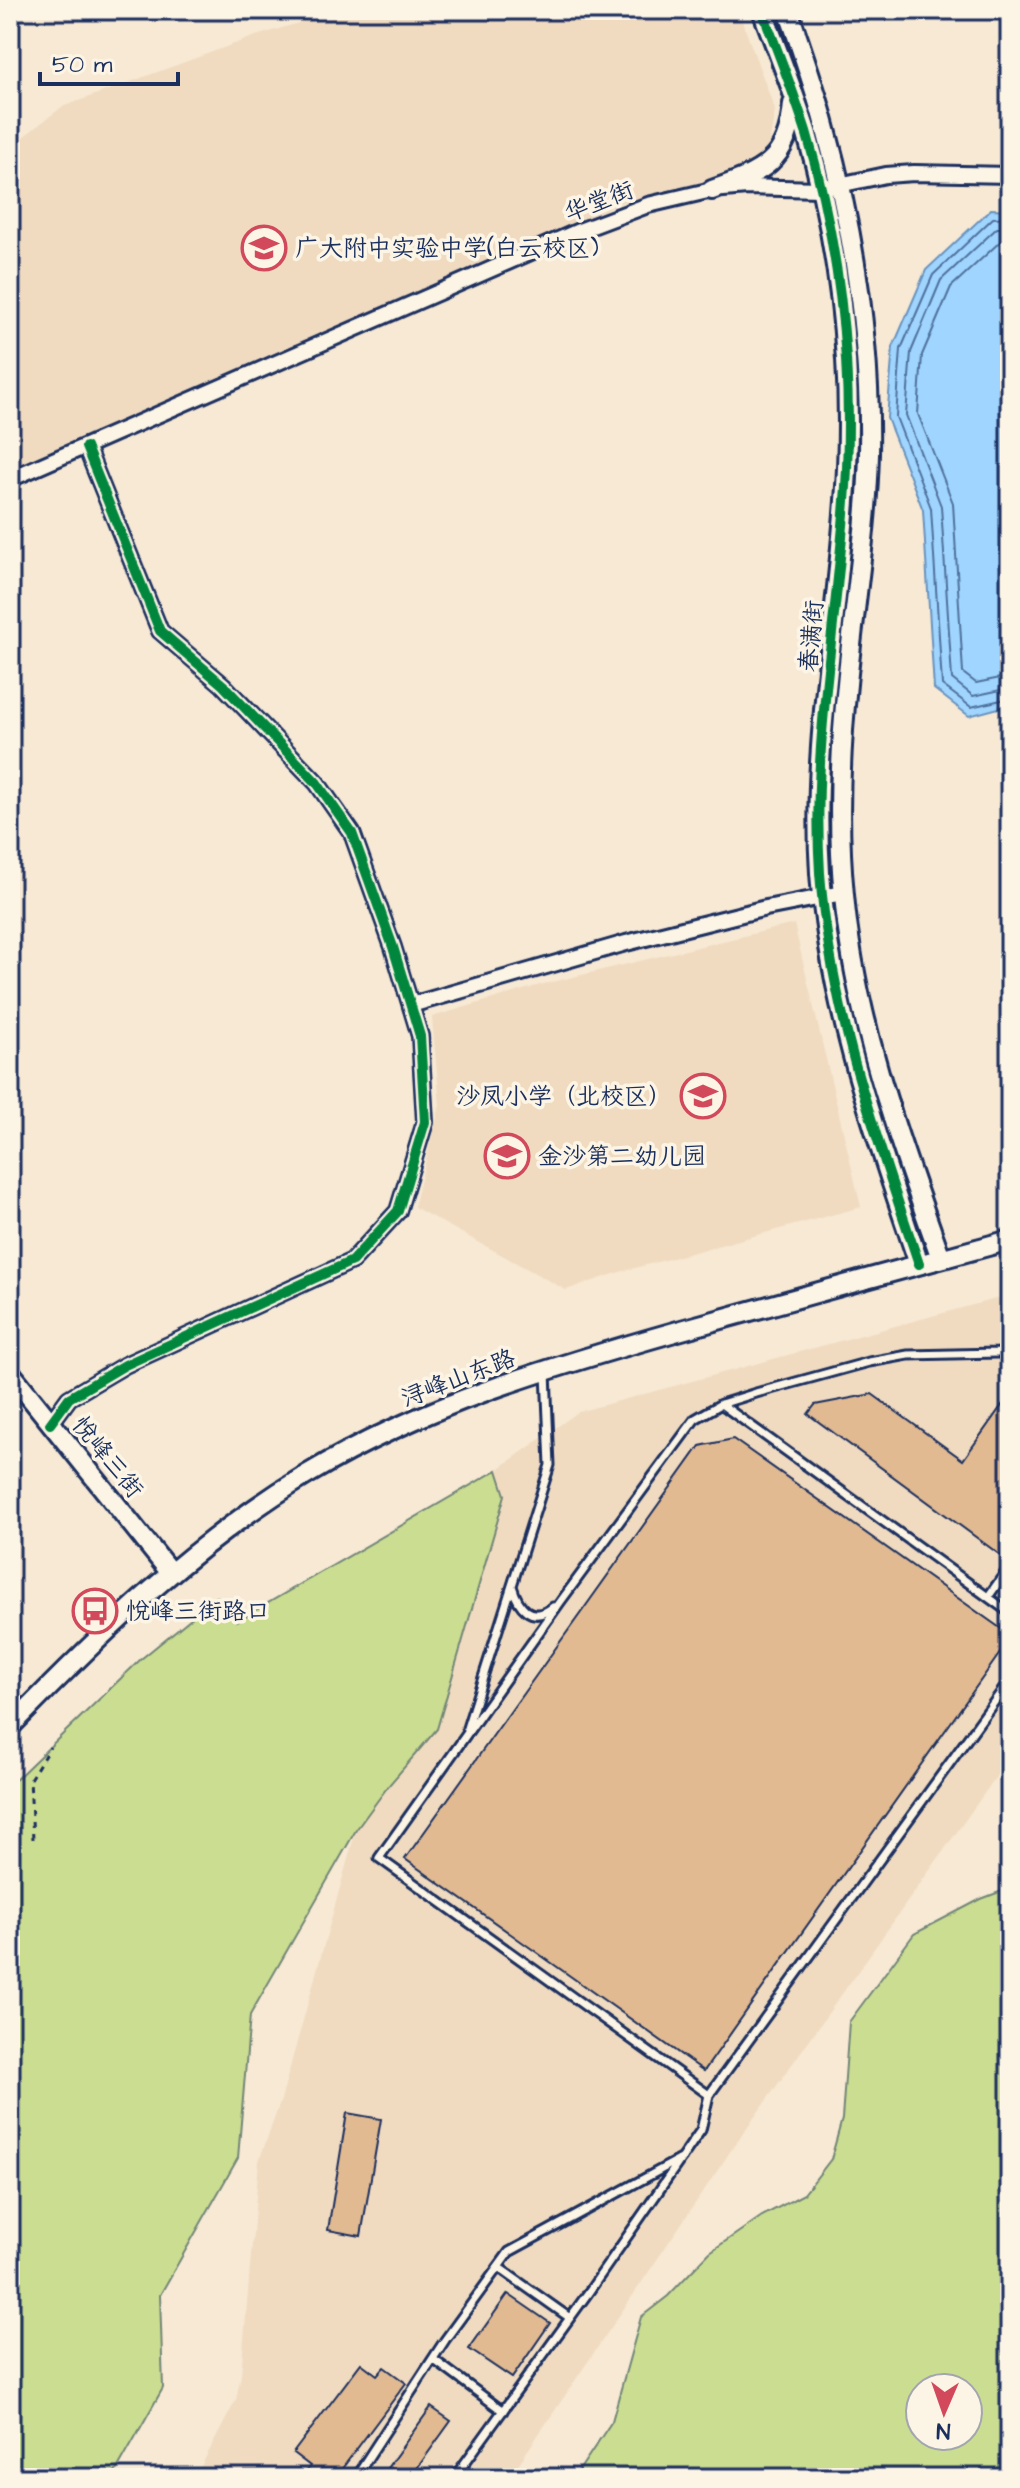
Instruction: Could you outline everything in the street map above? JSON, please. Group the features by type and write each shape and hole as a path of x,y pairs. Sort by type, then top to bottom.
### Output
{"street":[{"name":"春满街","path":"762,10 806,132 820,189 838,286 848,420 845,506 831,627 820,788 823,896 832,969 848,1043 919,1264"},
{"name":"春满街","path":"788,10 825,124 840,184 853,248 865,350 869,455 845,709 841,801 843,893 858,988 871,1042 899,1138 941,1258"},
{"path":"712,190 748,177 778,154 791,127 794,97"},
{"name":"华堂街","path":"10,479 604,221 648,205 712,190 747,187 820,189 886,175 1010,175"},
{"path":"50,1424 69,1398 125,1365 352,1261 398,1211 425,1122 420,1036 352,833 306,772 223,685 160,631 86,447"},
{"path":"411,1005 626,943 843,893"},
{"name":"浔峰山东路","path":"10,1727 68,1667 170,1572 249,1513 343,1454 435,1411 545,1370 1010,1240"},
{"name":"悦峰三街","path":"10,1372 170,1572"}],"lane":[{"path":"709,2095 379,1858 561,1601 695,1419 721,1404 869,1362 908,1355 998,1353 1010,1350"},
{"path":"464,1737 550,1465 545,1370"},
{"path":"721,1404 1010,1613"},
{"path":"988,1597 1010,1566"},
{"path":"512,1586 517,1603 524,1610 536,1614 546,1613 561,1601"},
{"path":"454,2478 701,2130 709,2095 1010,1680"},
{"path":"355,2478 433,2359 509,2252 682,2158"},
{"path":"498,2267 570,2318"},
{"path":"433,2359 503,2411"}],"path":[{"path":"33,1839 30,1779 50,1747"},
{"path":"10,1996 18,2181 10,2196"}],"shaded area":[{"name":"广大附中实验中学(白云校区)","path":"341,10 738,10 775,110 768,152 741,172 619,203 419,294 10,471 10,147 62,107 256,36"},
{"name":"沙凤小学（北校区）","path":"794,924 861,1207 620,1272 566,1290 414,1207 440,1105 432,1017 540,985"},
{"path":"1010,1295 1010,1757 734,2146 509,2478 195,2478 236,2400 241,2375 259,2161 281,2100 356,1830 389,1785 505,1495 497,1470 578,1412"}],"green space":[{"path":"497,1470 505,1495 437,1729 389,1785 356,1830 250,2015 238,2158 160,2295 163,2388 112,2478 10,2478 10,1785 141,1659 217,1597 237,1621"},
{"path":"1010,1888 1010,2478 571,2478 612,2421 641,2317 668,2296 710,2252 762,2216 804,2194 831,2159 842,2119 849,2022 914,1934 981,1899"}],"water":[{"path":"991,209 1010,210 1010,705 969,716 934,689 923,510 887,418 893,347 926,270"}],"building":[{"path":"872,1394 963,1460 1010,1394 1010,1482 1004,1491 1010,1495 1010,1560 808,1414 815,1405"},
{"path":"733,1439 1010,1635 1010,1639 704,2071 405,1859 700,1446"},
{"path":"347,2113 381,2119 361,2236 328,2230"},
{"path":"508,2294 550,2323 512,2378 469,2349"},
{"path":"361,2363 377,2375 384,2367 406,2383 335,2478 301,2478 310,2466 293,2453"},
{"path":"431,2407 451,2421 410,2478 380,2478"}],"cycle path":[{"path":"762,10 801,116 817,172 827,213 845,341 847,468 823,721 818,822 825,924 857,1072 919,1264"},
{"path":"50,1424 69,1398 125,1365 352,1261 398,1211 425,1122 420,1036 393,947 352,833 317,783 223,685 160,631 86,447"}],"place":[{"name":"广大附中实验中学(白云校区)","path":"264,248"},
{"name":"沙凤小学（北校区）","path":"703,1096"},
{"name":"金沙第二幼儿园","path":"507,1156"},
{"name":"悦峰三街路口","path":"95,1611"}]}
